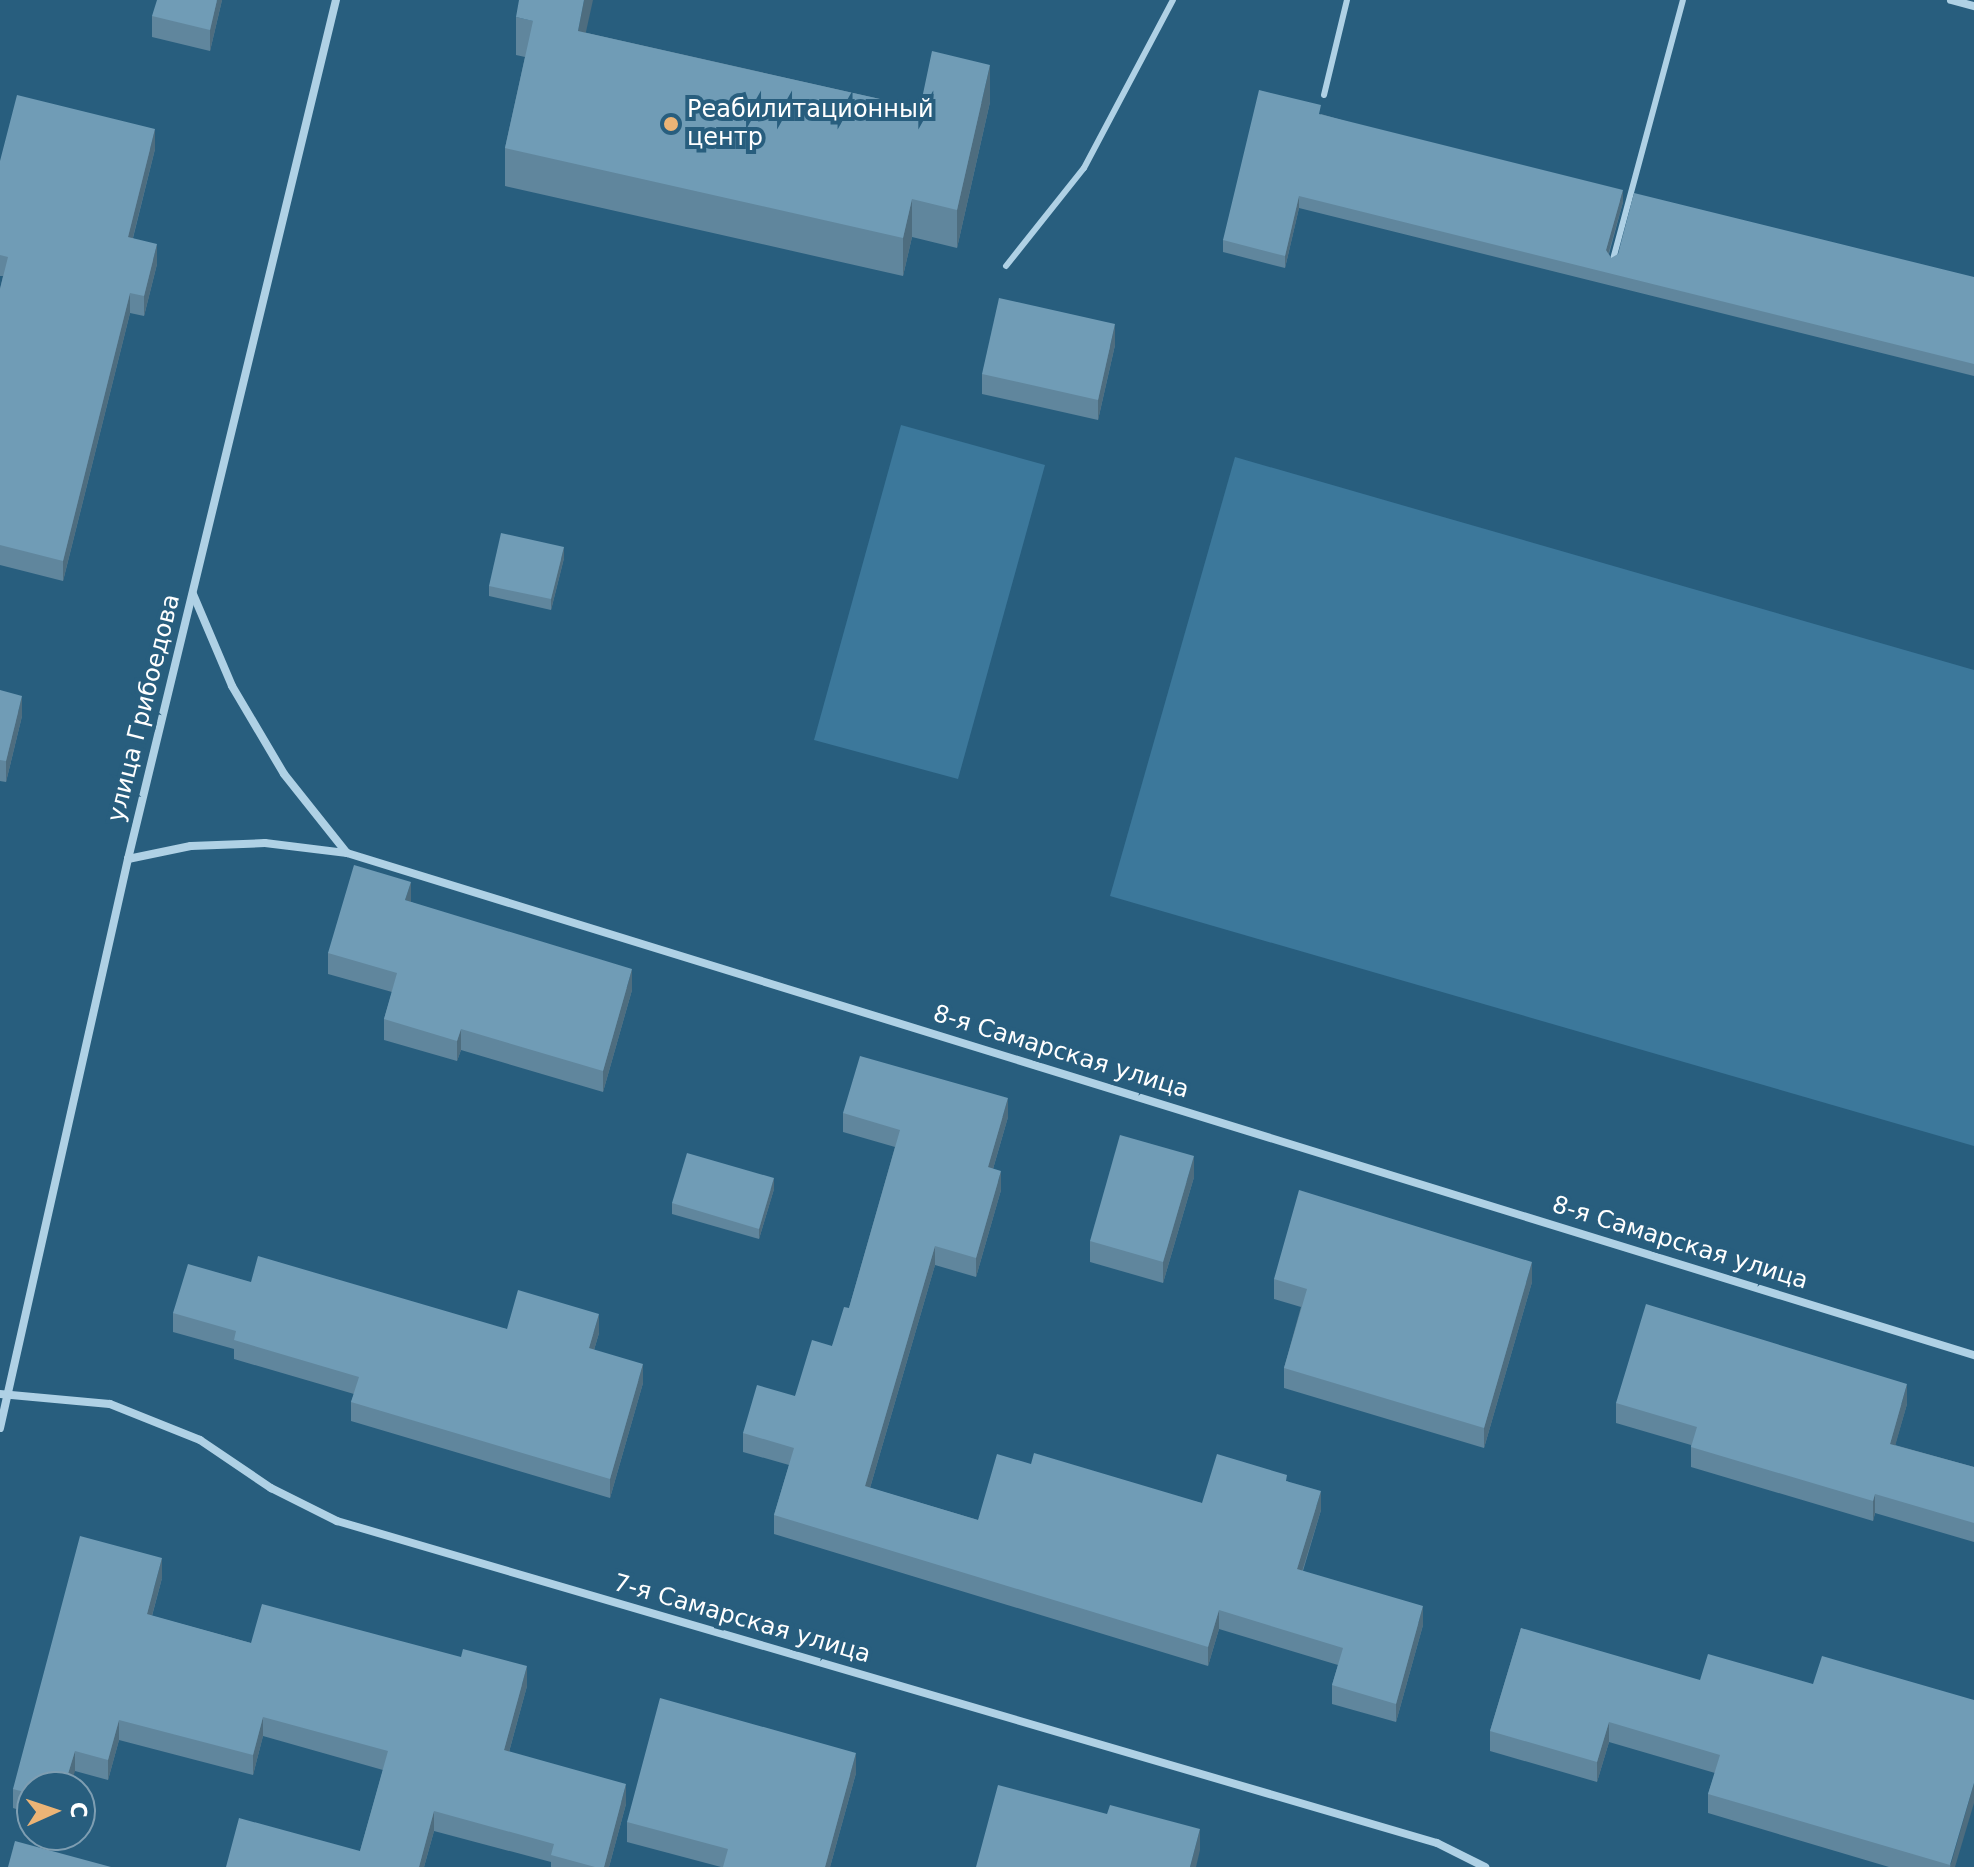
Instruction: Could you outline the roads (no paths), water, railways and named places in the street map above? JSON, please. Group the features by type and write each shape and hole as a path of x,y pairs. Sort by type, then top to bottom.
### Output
{"street":[{"name":"улица Грибоедова","path":"0,1428 5,1393 128,859 336,0"},
{"path":"1951,0 1974,6"},
{"path":"192,593 232,686 284,774 347,853"},
{"name":"8-я Самарская улица","path":"128,859 191,846 265,843 347,853 1974,1355"},
{"name":"7-я Самарская улица","path":"5,1393 110,1404 200,1440 271,1488 337,1521 1437,1843 1485,1867"}],"lane":[{"path":"1006,266 1084,168 1173,0"},
{"path":"1324,95 1347,0"},
{"path":"1612,264 1683,0"}],"place":[{"name":"Реабилитационный центр","path":"671,124"}]}
